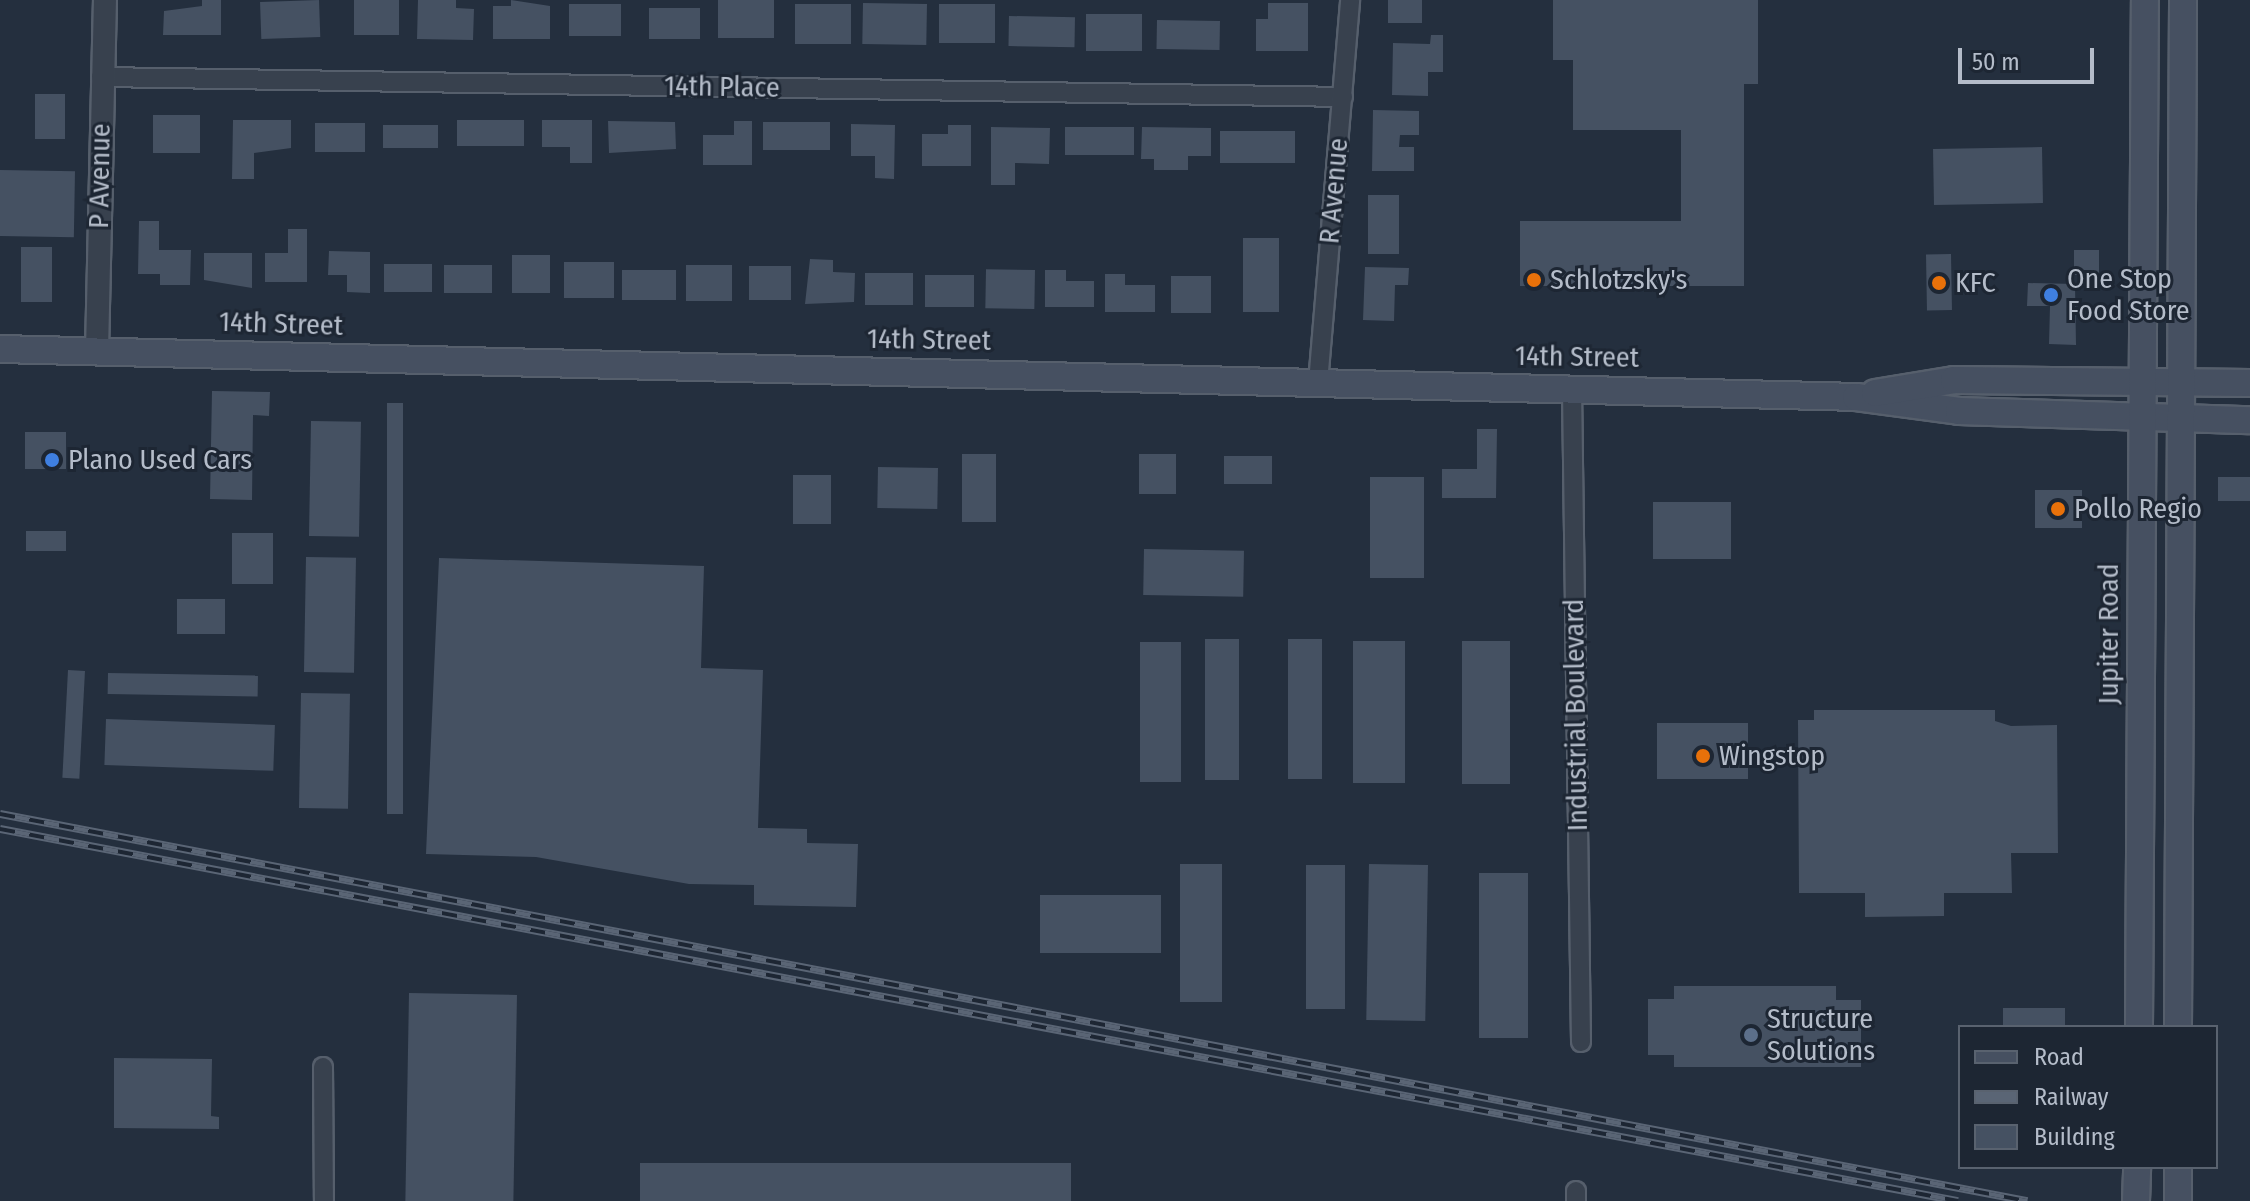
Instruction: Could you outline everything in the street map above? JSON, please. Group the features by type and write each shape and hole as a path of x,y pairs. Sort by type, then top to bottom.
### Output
{"main road":[{"name":"Jupiter Road","path":"2139,1025 2145,0"},
{"path":"2178,1025 2177,684 2183,0"},
{"path":"2145,49 2183,50"},
{"path":"2146,216 2181,217"},
{"name":"14th Street","path":"0,349 1856,397 1931,409 2180,420 2250,420"},
{"name":"14th Street","path":"1856,397 1954,380 2250,383"},
{"path":"2141,682 2177,684"},
{"path":"2140,875 2178,874"},
{"path":"2136,1201 2137,1169"},
{"path":"2178,1169 2178,1201"}],"street":[{"name":"P Avenue","path":"97,351 105,0"},
{"name":"R Avenue","path":"1318,383 1350,0"},
{"name":"14th Place","path":"101,77 1343,97"},
{"name":"Industrial Boulevard","path":"1572,389 1581,1042"},
{"path":"323,1067 324,1201"}],"building":[{"path":"202,0 221,0 221,35 163,35 164,11 202,6"},
{"path":"319,0 320,37 261,39 260,2"},
{"path":"354,0 399,0 399,35 354,35"},
{"path":"418,0 456,0 456,8 474,9 473,40 417,39"},
{"path":"511,0 550,6 550,39 493,39 493,6 511,6"},
{"path":"718,0 774,0 774,38 718,38"},
{"path":"1388,0 1422,0 1422,23 1388,23"},
{"path":"1553,0 1758,0 1758,84 1744,84 1744,286 1520,286 1520,221 1681,221 1681,130 1573,130 1573,60 1553,60"},
{"path":"863,3 927,4 926,45 862,44"},
{"path":"1268,3 1308,3 1308,51 1256,51 1256,19 1268,19"},
{"path":"569,4 621,4 621,36 569,36"},
{"path":"795,4 851,4 851,44 795,44"},
{"path":"939,4 995,4 995,43 939,43"},
{"path":"649,8 700,8 700,39 649,39"},
{"path":"1086,14 1142,14 1142,51 1086,51"},
{"path":"1009,16 1075,17 1074,47 1008,46"},
{"path":"1157,20 1220,21 1219,50 1156,49"},
{"path":"1431,35 1443,35 1443,72 1428,72 1428,96 1392,95 1393,43 1430,44"},
{"path":"35,94 65,94 65,139 35,139"},
{"path":"1373,110 1419,111 1419,135 1400,135 1399,147 1414,147 1414,171 1372,171"},
{"path":"153,115 200,115 200,153 153,153"},
{"path":"233,120 291,120 291,148 254,153 254,179 232,179"},
{"path":"457,120 524,120 524,146 457,146"},
{"path":"542,120 592,120 592,163 570,163 570,147 542,147"},
{"path":"608,121 675,122 676,149 609,153"},
{"path":"734,121 752,121 752,165 703,165 703,135 734,135"},
{"path":"763,122 830,122 830,150 763,150"},
{"path":"315,123 365,123 365,152 315,152"},
{"path":"851,124 895,125 894,179 875,178 875,156 851,156"},
{"path":"383,125 438,125 438,148 383,148"},
{"path":"948,125 971,125 971,166 922,166 922,134 948,134"},
{"path":"991,127 1050,128 1049,164 1015,163 1015,185 991,185"},
{"path":"1065,127 1134,127 1134,155 1065,155"},
{"path":"1142,127 1211,128 1211,156 1188,156 1188,170 1154,170 1154,159 1141,159"},
{"path":"1220,131 1295,131 1295,163 1220,163"},
{"path":"2042,147 2043,203 1934,205 1933,149"},
{"path":"0,170 75,171 74,237 0,236"},
{"path":"1368,195 1399,195 1399,254 1368,254"},
{"path":"139,221 159,221 159,250 191,250 190,285 160,285 160,274 138,274"},
{"path":"288,229 307,229 307,282 265,282 265,253 288,253"},
{"path":"1243,238 1279,238 1279,312 1243,312"},
{"path":"21,247 52,247 52,302 21,302"},
{"path":"2074,250 2099,250 2099,275 2074,275"},
{"path":"329,251 370,252 370,293 347,292 347,275 328,275"},
{"path":"204,253 252,253 252,288 204,280"},
{"name":"KFC","path":"1926,254 1951,254 1952,310 1927,310"},
{"path":"512,255 550,255 550,293 512,293"},
{"path":"810,259 833,260 833,272 855,273 854,302 805,304"},
{"path":"564,262 614,262 614,298 564,298"},
{"path":"384,264 432,264 432,292 384,292"},
{"path":"444,265 492,265 492,293 444,293"},
{"path":"686,265 732,265 732,301 686,301"},
{"path":"749,266 791,266 791,300 749,300"},
{"path":"1365,267 1409,268 1408,285 1395,285 1394,321 1363,320"},
{"path":"986,269 1035,270 1034,309 985,308"},
{"path":"622,270 676,270 676,300 622,300"},
{"path":"1045,270 1066,270 1066,281 1094,281 1094,307 1045,307"},
{"path":"865,273 913,273 913,305 865,305"},
{"path":"1105,274 1125,274 1125,285 1155,285 1155,312 1105,312"},
{"path":"925,275 974,275 974,307 925,307"},
{"path":"1171,276 1211,276 1211,313 1171,313"},
{"path":"2028,283 2075,284 2076,345 2049,344 2050,306 2027,306"},
{"path":"212,391 270,392 269,416 253,415 252,500 210,499"},
{"path":"387,403 403,403 403,814 387,814"},
{"path":"311,421 361,422 359,537 309,536"},
{"path":"1477,429 1497,429 1496,498 1442,498 1442,469 1477,469"},
{"path":"25,432 66,432 66,469 25,469"},
{"path":"962,454 996,454 996,522 962,522"},
{"path":"1139,454 1176,454 1176,494 1139,494"},
{"path":"1224,456 1272,456 1272,484 1224,484"},
{"path":"878,467 938,468 937,509 877,508"},
{"path":"793,475 831,475 831,524 793,524"},
{"path":"1370,477 1424,477 1424,578 1370,578"},
{"path":"2218,477 2250,477 2250,501 2218,501"},
{"name":"Pollo Regio","path":"2035,490 2082,490 2082,528 2035,528"},
{"path":"1653,502 1731,502 1731,559 1653,559"},
{"path":"26,531 66,531 66,551 26,551"},
{"path":"232,533 273,533 273,584 232,584"},
{"path":"1144,549 1244,551 1243,597 1143,595"},
{"path":"306,557 356,558 354,673 304,672"},
{"path":"439,558 704,566 701,668 763,670 758,828 807,829 807,843 858,844 856,907 754,905 754,885 689,884 536,857 426,854"},
{"path":"177,599 225,599 225,634 177,634"},
{"path":"1205,639 1239,639 1239,780 1205,780"},
{"path":"1288,639 1322,639 1322,779 1288,779"},
{"path":"1353,641 1405,641 1405,783 1353,783"},
{"path":"1462,641 1510,641 1510,784 1462,784"},
{"path":"1140,642 1181,642 1181,782 1140,782"},
{"path":"68,670 85,671 79,779 62,778"},
{"path":"108,673 258,676 258,697 108,694"},
{"path":"301,693 350,694 348,809 299,808"},
{"path":"1814,710 1995,710 1995,721 2011,726 2057,725 2058,853 2011,853 2012,893 1944,893 1944,916 1865,917 1865,893 1799,893 1798,720 1814,720"},
{"path":"106,719 275,725 273,771 104,765"},
{"path":"1657,723 1748,723 1748,779 1657,779"},
{"path":"1180,864 1222,864 1222,1002 1180,1002"},
{"path":"1369,864 1428,865 1425,1021 1366,1020"},
{"path":"1306,865 1345,865 1345,1009 1306,1009"},
{"path":"1479,873 1528,873 1528,1038 1479,1038"},
{"path":"1040,895 1161,895 1161,953 1040,953"},
{"path":"1674,986 1836,986 1836,1000 1861,1000 1861,1067 1674,1067 1674,1055 1648,1055 1648,999 1674,999"},
{"path":"409,993 517,995 513,1201 405,1201"},
{"path":"2003,1008 2065,1008 2065,1025 2003,1025"},
{"path":"114,1058 212,1059 211,1116 219,1117 219,1129 114,1128"},
{"path":"640,1163 1071,1163 1071,1201 640,1201"}],"railway":[{"path":"0,814 2027,1201"},
{"path":"0,829 1958,1201"}],"place":[{"name":"Schlotzsky's","path":"1534,280"},
{"name":"KFC","path":"1939,283"},
{"name":"One Stop Food Store","path":"2051,295"},
{"name":"Plano Used Cars","path":"52,460"},
{"name":"Pollo Regio","path":"2058,509"},
{"name":"Wingstop","path":"1703,756"},
{"name":"Structure Solutions","path":"1751,1035"}]}
